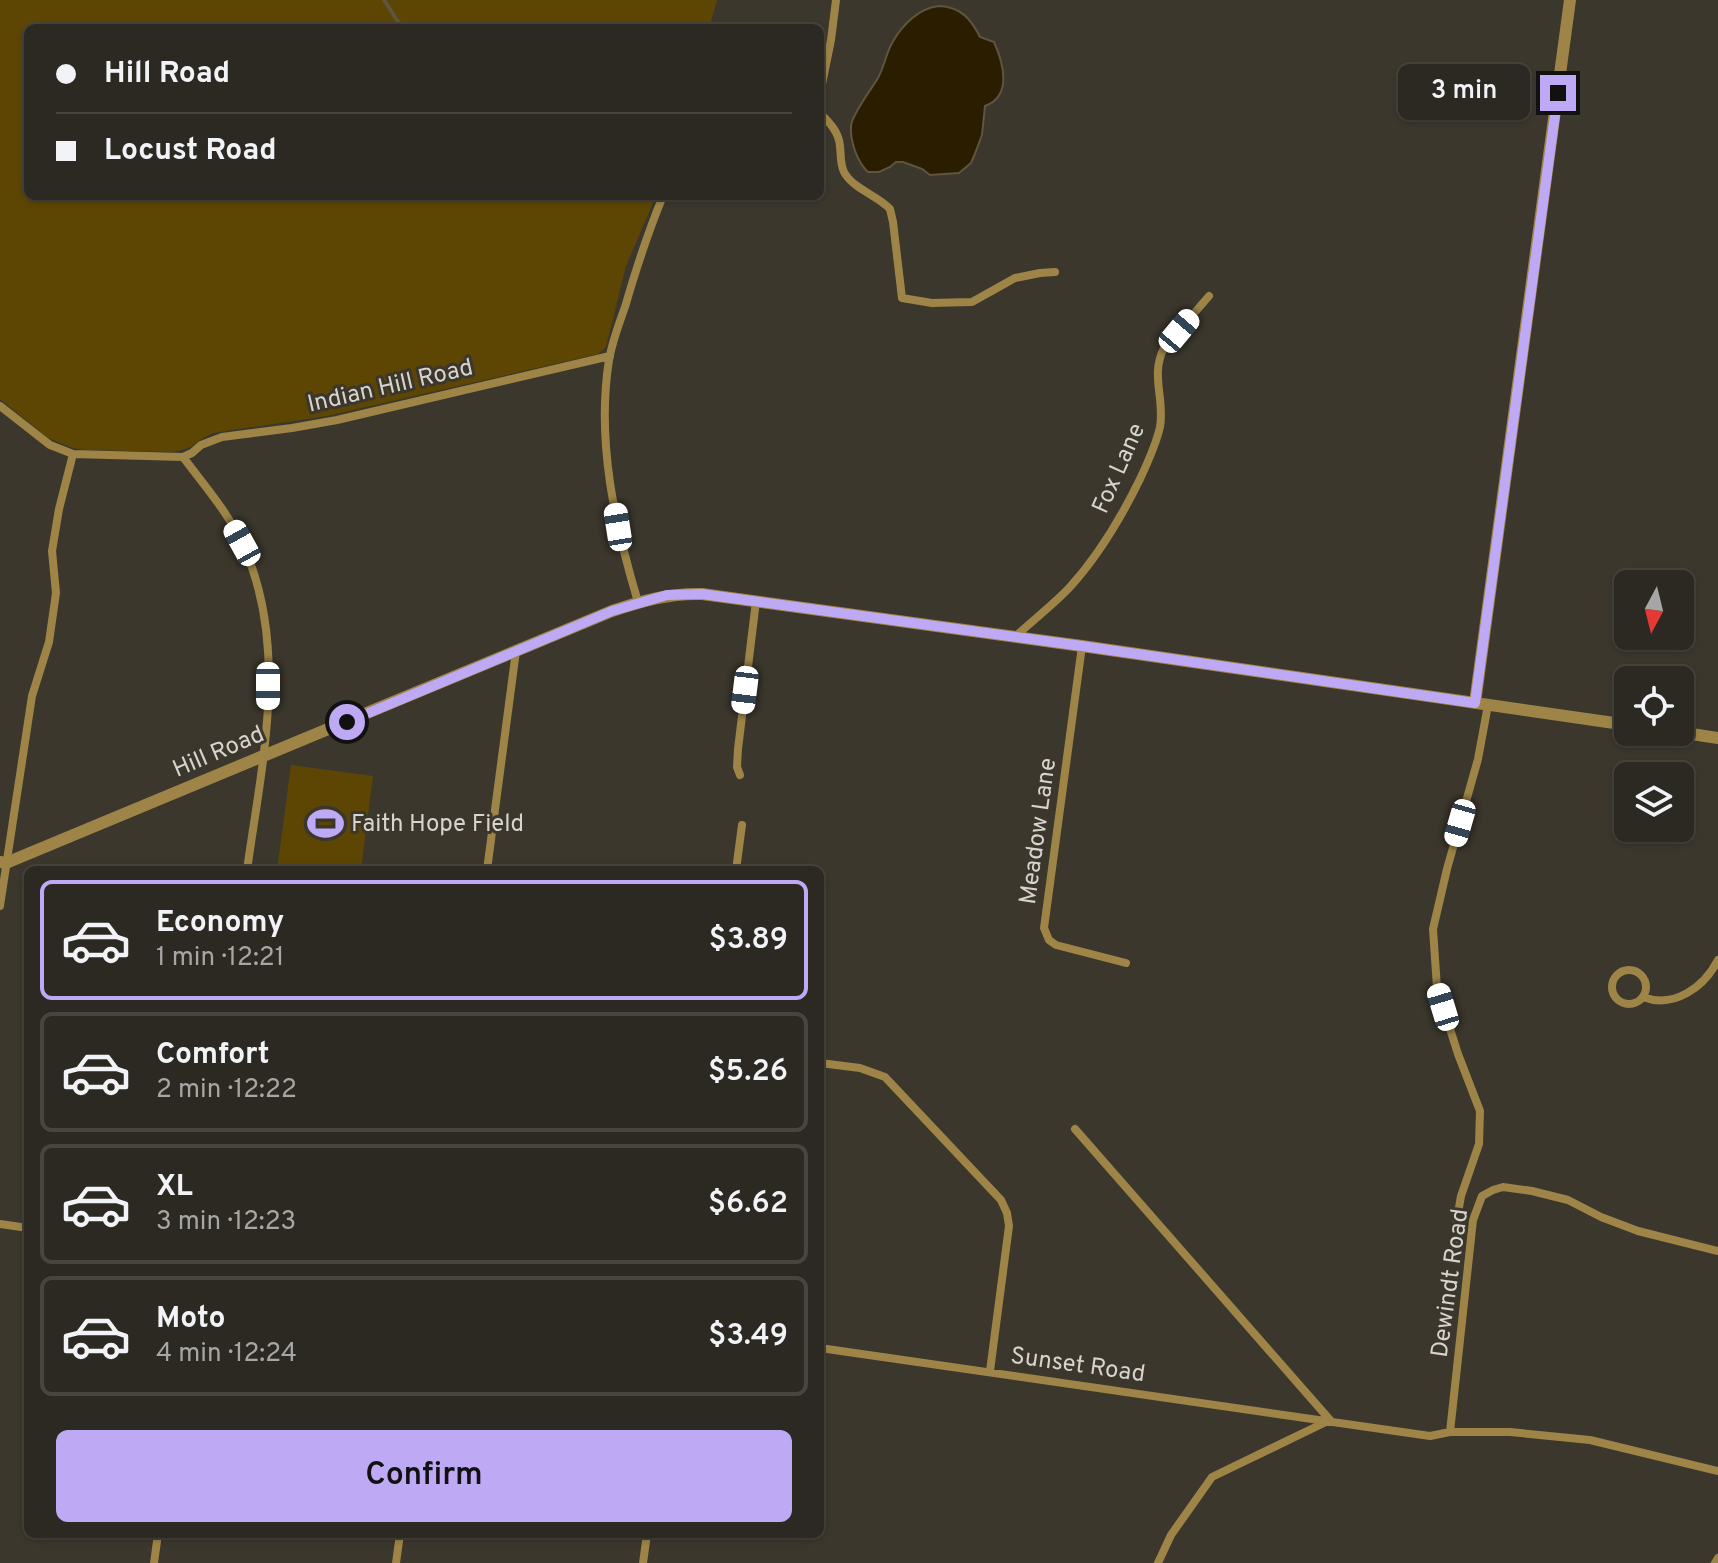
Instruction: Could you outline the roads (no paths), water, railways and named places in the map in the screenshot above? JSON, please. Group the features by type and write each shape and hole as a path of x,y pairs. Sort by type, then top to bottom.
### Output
{"street":[{"path":"824,70 836,0"},
{"path":"1454,1246 1460,1202 1479,1144 1480,1111 1437,988 1433,929 1478,759 1481,704 1570,0"},
{"path":"824,118 837,134 842,166 850,181 890,209 902,298 932,303 972,302 1015,278 1055,272"},
{"path":"638,602 618,527 605,432 607,379 610,356 646,236 661,200"},
{"name":"Fox Lane","path":"1015,637 1080,576 1122,514 1155,446 1160,425 1159,357 1209,296"},
{"name":"Indian Hill Road","path":"0,406 50,445 73,454 183,457 201,445 222,437 337,420 610,356"},
{"path":"0,906 3,863 32,696 49,642 56,593 52,551 73,454"},
{"path":"183,457 215,497 242,543 254,574 265,623 268,648 267,733 248,866"},
{"name":"Hill Road","path":"3,863 638,602 682,593 1082,646 1614,723"},
{"path":"740,775 738,749 756,601"},
{"name":"Meadow Lane","path":"1082,646 1044,928 1049,940 1056,945 1126,963"},
{"path":"488,866 516,651"},
{"path":"1694,734 1718,738"},
{"path":"737,866 742,825"},
{"path":"1643,997 1661,1001 1684,995 1705,980 1718,960"},
{"path":"1627,969 1638,972 1645,981 1643,997 1633,1003 1617,999 1612,984 1617,974 1627,969"},
{"path":"824,1064 860,1068 885,1077 1001,1200 1009,1226 990,1371"},
{"path":"1075,1129 1330,1420 1212,1477 1171,1535 1158,1563"},
{"name":"Dewindt Road","path":"1450,1432 1473,1220 1482,1196 1503,1187 1532,1191 1568,1200 1638,1231 1718,1251"},
{"path":"0,1224 24,1227"},
{"name":"Sunset Road","path":"824,1349 1430,1436 1450,1432 1510,1432 1590,1440 1718,1471"},
{"path":"154,1563 157,1538"},
{"path":"396,1563 399,1538"},
{"path":"643,1563 646,1538"},
{"path":"1715,1563 1718,1558"}],"waterway":[{"path":"384,0 399,24"}],"place":[{"name":"Faith Hope Field","path":"325,823"}]}
